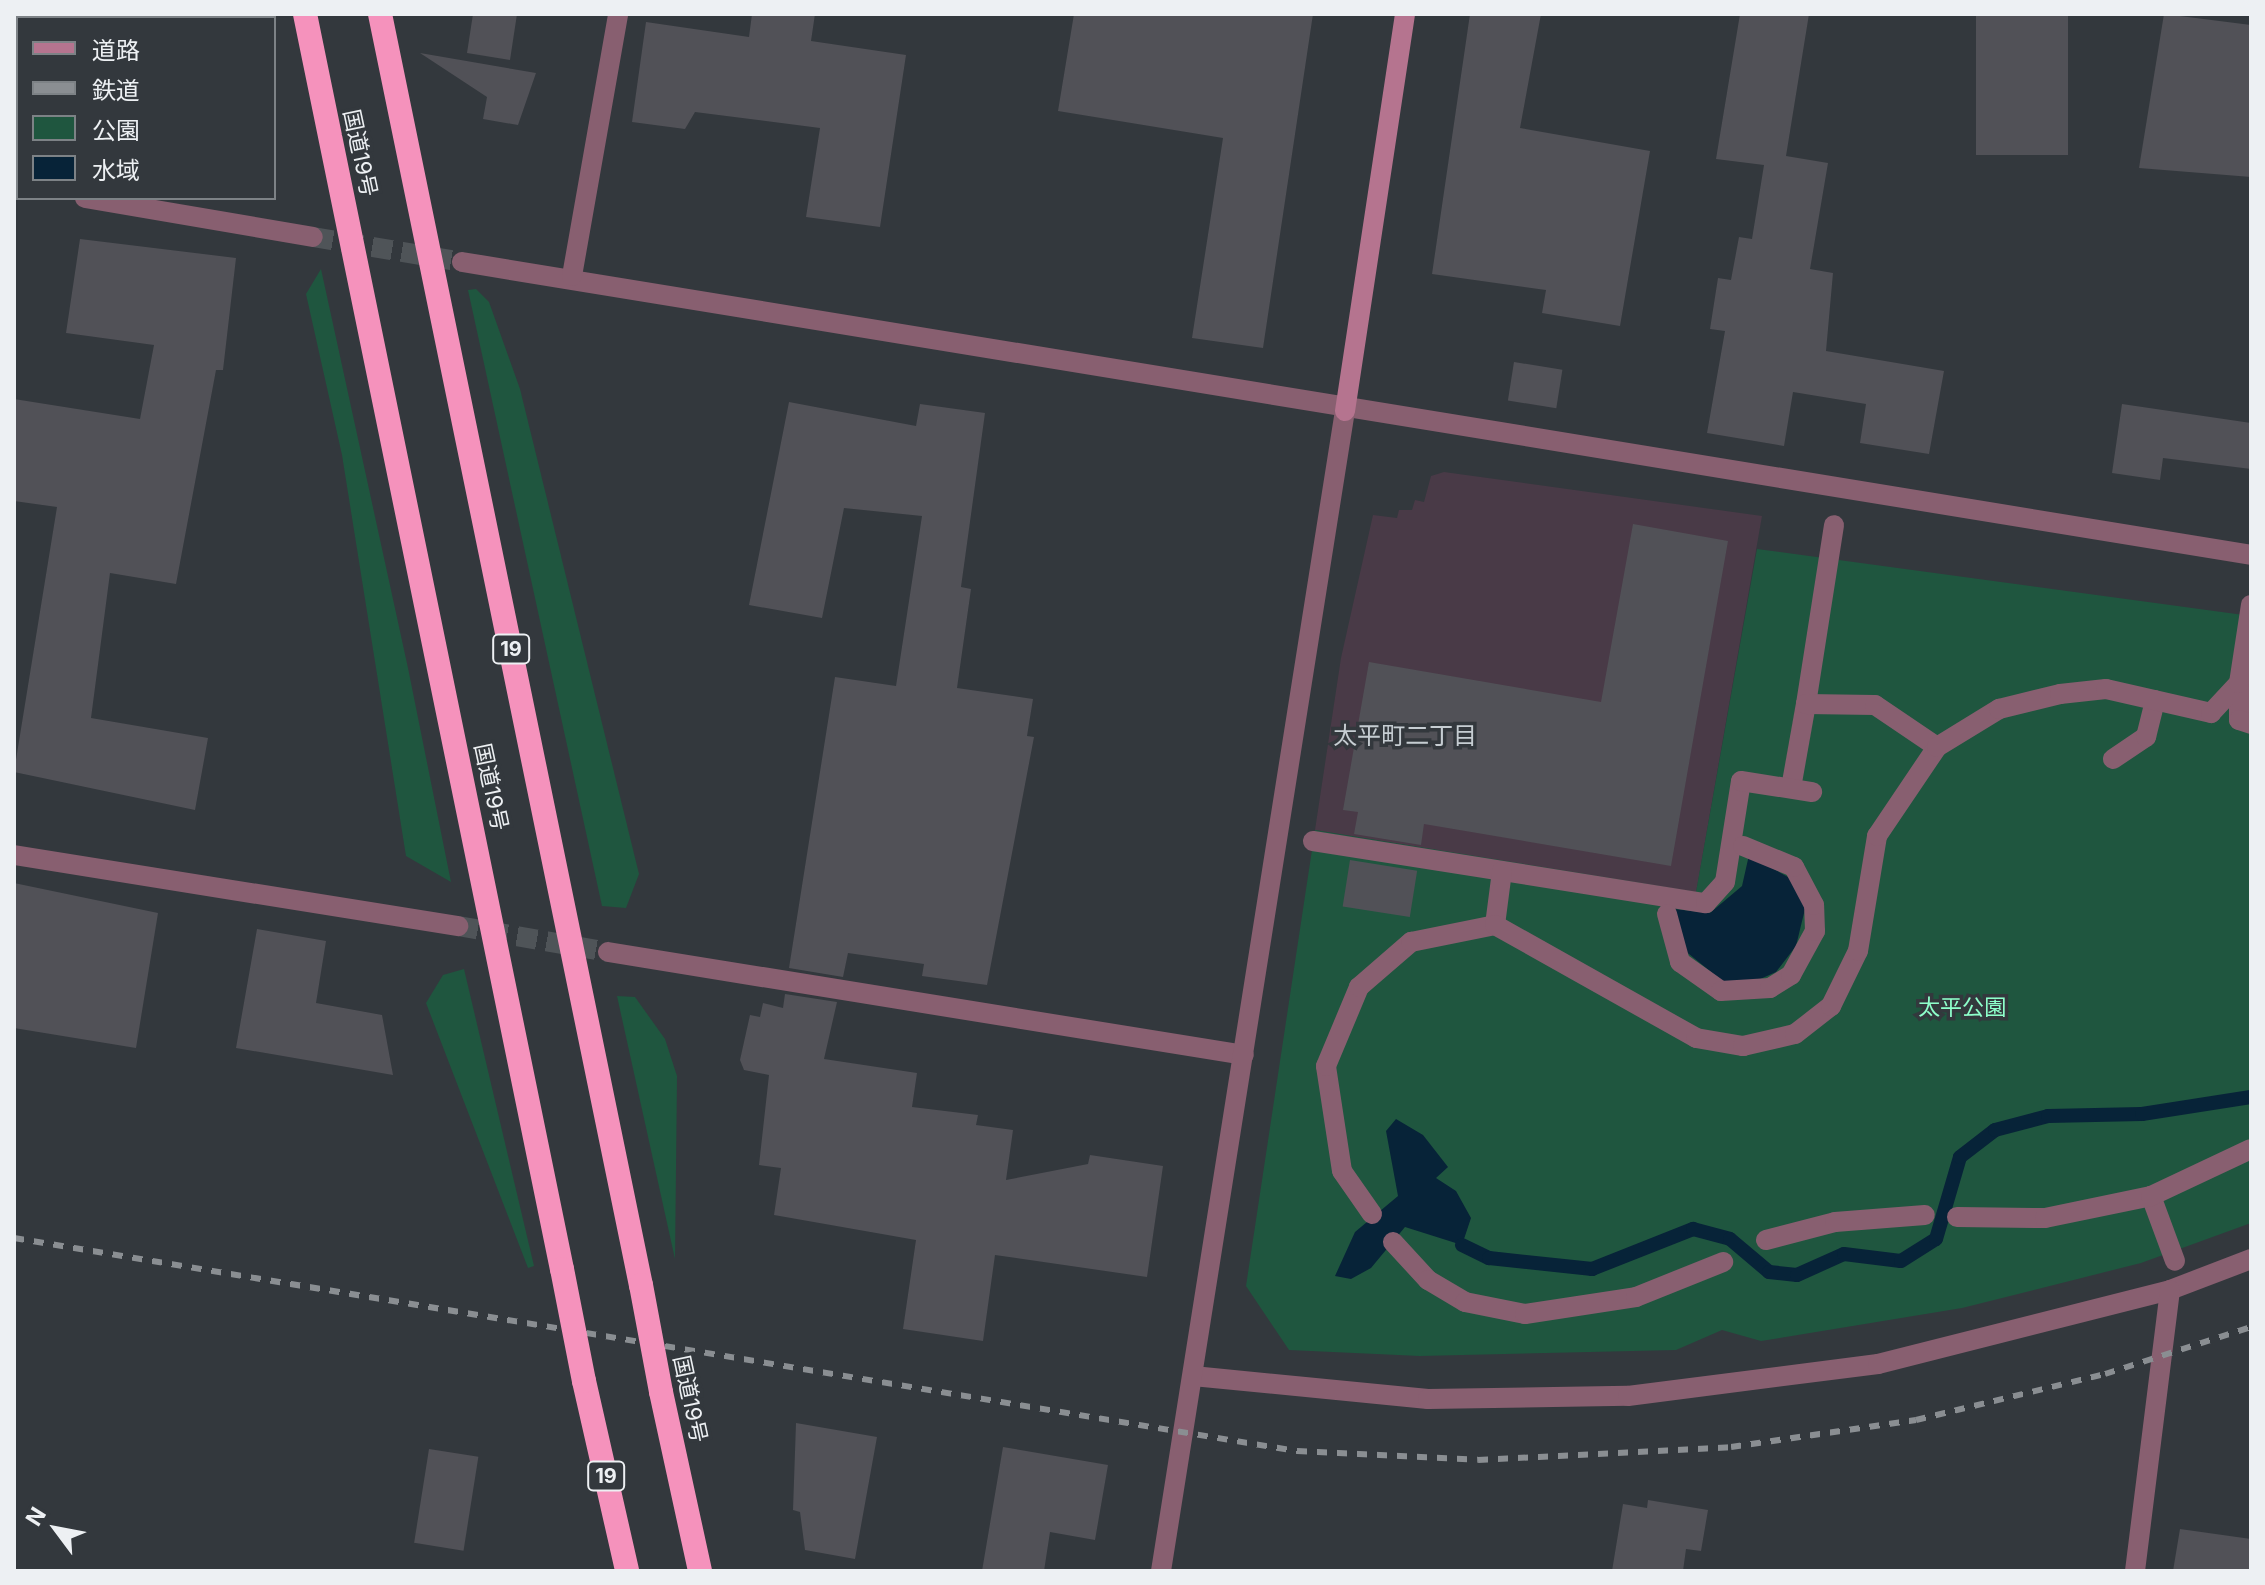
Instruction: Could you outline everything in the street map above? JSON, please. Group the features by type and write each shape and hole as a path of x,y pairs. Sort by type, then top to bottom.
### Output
{"highway":[{"name":"国道19号","path":"305,14 584,1381 627,1571"},
{"name":"国道19号","path":"380,14 700,1571"}],"street":[{"path":"572,276 618,14"},
{"path":"1161,1571 1405,14"},
{"path":"97,200 313,237"},
{"path":"462,262 572,276 1345,411 2251,555"},
{"path":"1313,841 1706,903 1725,882 1741,781 1802,790 1806,704 1834,525"},
{"path":"2251,605 2239,683 2239,720 2251,724"},
{"path":"1372,1214 1342,1171 1326,1066 1359,987 1411,942 1495,925 1696,1038 1743,1046 1795,1034 1831,1006 1858,951 1877,836 1937,747 1999,709 2060,694 2106,689 2211,713 2239,683"},
{"path":"2113,759 2146,737 2155,700"},
{"path":"1806,704 1875,705 1937,747"},
{"path":"1667,914 1680,962 1709,986 1746,994 1791,975 1815,931 1814,905 1794,867 1743,846"},
{"path":"14,855 458,926"},
{"path":"1495,925 1502,871"},
{"path":"608,952 1244,1055"},
{"path":"1957,1217 2045,1218 2151,1196 2251,1149"},
{"path":"2151,1196 2175,1261"},
{"path":"1766,1240 1835,1222 1925,1215"},
{"path":"1393,1242 1428,1280 1465,1302 1525,1314 1636,1297 1723,1262"},
{"path":"1193,1376 1428,1399 1628,1396 1878,1364 2170,1290 2251,1259"},
{"path":"2135,1571 2170,1290"}],"shaded area":[{"path":"1444,472 1762,516 1696,893 1315,830 1341,658 1373,515 1397,518 1399,510 1412,510 1415,500 1424,502 1431,476"}],"green space":[{"path":"321,269 451,882 406,856 342,455 306,294"},
{"path":"476,289 489,302 520,389 639,874 626,908 602,906 468,290"},
{"name":"太平公園","path":"1757,549 2251,616 2251,1223 2141,1263 1962,1308 1761,1341 1722,1330 1676,1350 1420,1356 1289,1350 1246,1286 1315,830 1696,892"},
{"path":"464,969 534,1266 528,1268 426,1003 443,975"},
{"path":"617,996 635,997 665,1039 677,1076 675,1259"}],"water":[{"path":"1749,855 1795,881 1805,909 1796,946 1776,972 1749,984 1722,981 1678,945 1674,909 1710,913 1742,886"},
{"path":"1396,1119 1423,1135 1448,1167 1436,1178 1456,1191 1471,1218 1462,1245 1405,1227 1371,1268 1351,1279 1335,1276 1355,1232 1398,1196 1386,1131"}],"building":[{"path":"473,14 517,14 510,60 467,53"},
{"path":"752,14 815,14 811,41 906,55 880,227 806,217 820,128 695,112 685,129 632,122 646,22 749,37"},
{"path":"1074,14 1313,14 1263,348 1192,338 1223,138 1058,111"},
{"path":"1470,14 1541,14 1520,128 1650,151 1620,326 1542,313 1546,290 1432,274"},
{"path":"1740,14 1809,14 1786,156 1828,163 1810,269 1833,273 1826,351 1944,371 1929,454 1860,443 1866,404 1793,392 1784,446 1707,433 1725,331 1710,329 1718,278 1731,280 1739,237 1752,239 1764,165 1716,159"},
{"path":"1976,14 2068,14 2068,155 1976,155"},
{"path":"2164,14 2251,25 2251,177 2139,168"},
{"path":"420,53 536,73 518,125 483,119 487,97"},
{"path":"80,239 236,258 223,370 216,370 176,584 110,573 91,718 208,738 195,810 14,772 57,507 14,501 14,399 140,419 154,345 66,333"},
{"path":"1514,362 1562,370 1556,408 1508,401"},
{"path":"789,402 916,426 920,404 985,413 961,587 971,589 957,688 1033,699 1027,736 1034,737 987,985 922,976 924,964 848,953 843,977 789,968 835,677 896,686 922,516 844,508 822,618 749,605"},
{"path":"2122,404 2251,423 2251,469 2163,458 2160,480 2112,473"},
{"path":"1633,524 1728,541 1671,866 1424,824 1421,845 1354,834 1358,812 1343,810 1369,662 1601,702"},
{"path":"1350,860 1417,871 1410,917 1343,906"},
{"path":"14,883 158,913 136,1048 14,1028"},
{"path":"257,929 326,941 316,1003 382,1015 393,1075 236,1048"},
{"path":"785,994 837,1002 824,1059 917,1073 912,1107 978,1115 976,1125 1013,1130 1006,1180 1088,1164 1090,1155 1163,1166 1147,1277 995,1255 983,1341 903,1329 916,1240 774,1215 781,1168 759,1165 769,1075 744,1070 740,1060 750,1015 760,1017 763,1003 783,1008"},
{"path":"796,1423 877,1437 855,1559 805,1550 800,1512 793,1510"},
{"path":"1003,1447 1108,1465 1095,1540 1050,1532 1044,1571 982,1571"},
{"path":"429,1449 478,1457 464,1551 414,1543"},
{"path":"1648,1500 1708,1510 1701,1551 1686,1549 1683,1571 1612,1571 1623,1504 1647,1508"},
{"path":"2180,1529 2251,1539 2251,1571 2173,1571"}],"waterway":[{"path":"1462,1245 1489,1258 1592,1269 1693,1229 1730,1239 1769,1272 1797,1275 1844,1254 1901,1261 1936,1239 1960,1157 1995,1130 2048,1116 2142,1114 2251,1097"}],"tunnel":[{"path":"313,237 462,262"},
{"path":"458,926 608,952"}],"railway":[{"path":"14,1238 1297,1451 1478,1460 1731,1447 1916,1420 2105,1374 2251,1327"}],"district":[{"name":"太平町二丁目","path":"1405,736"}]}
